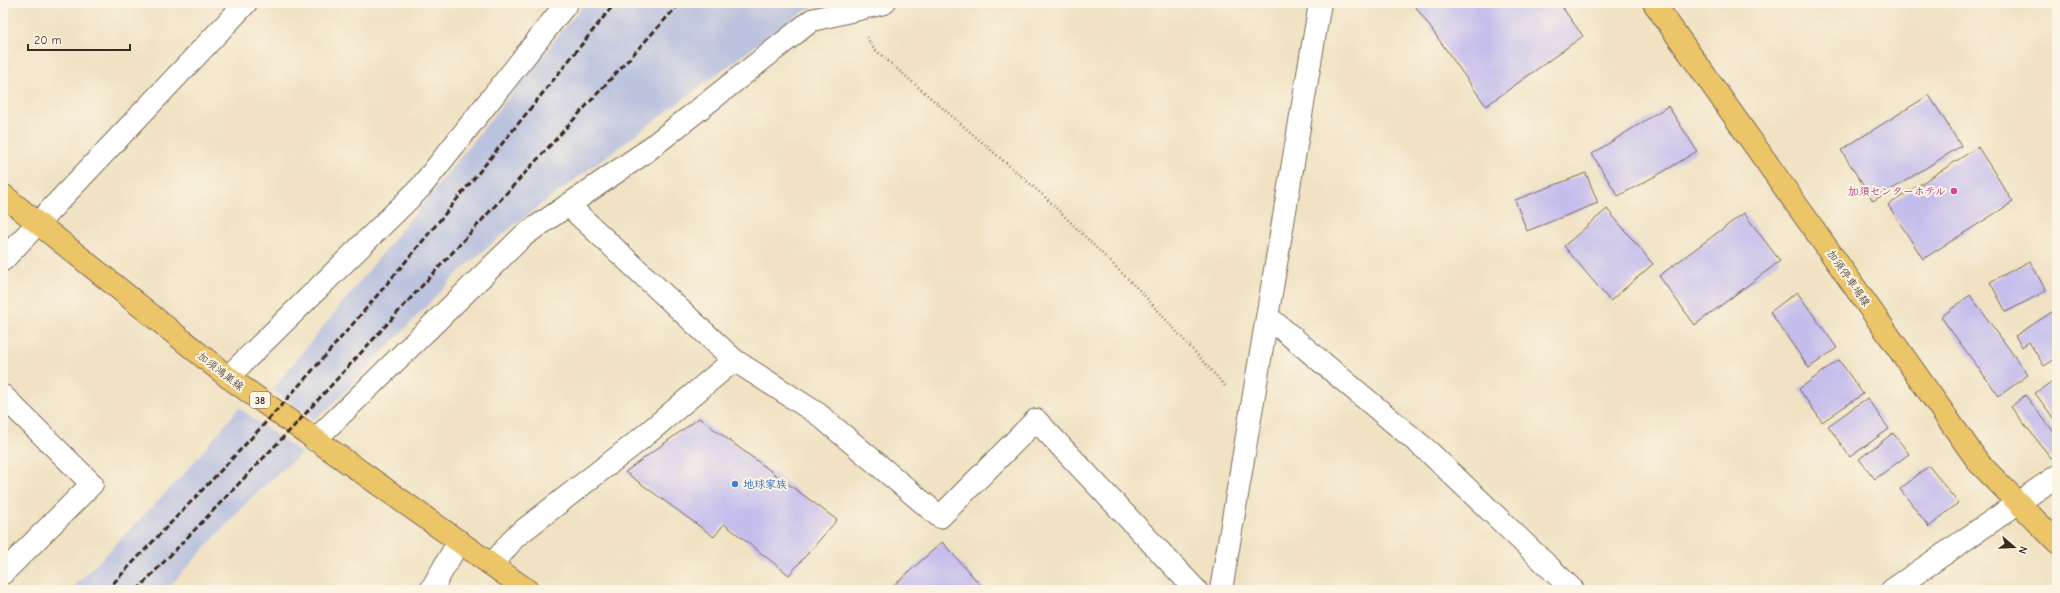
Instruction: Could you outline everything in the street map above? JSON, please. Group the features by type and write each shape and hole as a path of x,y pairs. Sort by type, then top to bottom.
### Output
{"main road":[{"name":"加須停車場線","path":"1654,3 1979,463 2057,542"},
{"name":"加須鴻巣線","path":"3,196 228,377 527,590"}],"street":[{"path":"3,260 36,223 246,3"},
{"path":"228,377 420,188 567,3"},
{"path":"315,440 518,241 644,153 812,20 884,3"},
{"path":"1221,590 1320,3"},
{"path":"568,205 734,360 818,414 940,517 1036,420 1196,590"},
{"path":"1268,317 1429,452 1574,590"},
{"path":"492,564 514,537 637,442 734,360"},
{"path":"3,396 92,484 3,573"},
{"path":"1892,590 2057,476"},
{"path":"431,590 459,541"}],"path":[{"path":"853,10 872,47 1044,196 1143,294 1236,398 1251,407"}],"shaded area":[{"path":"585,3 819,3 793,18 515,224 459,272 330,407 314,419 272,390"},
{"path":"239,408 301,453 252,497 166,590 71,590 183,475"}],"building":[{"path":"1413,3 1559,3 1583,36 1486,106"},
{"path":"1929,95 1961,146 1873,201 1841,150"},
{"path":"1668,106 1697,151 1663,172 1618,196 1592,154"},
{"path":"1978,147 2013,202 1923,259 1888,205"},
{"path":"1586,173 1598,203 1527,231 1515,200"},
{"path":"1607,209 1653,264 1610,301 1564,246"},
{"path":"1744,213 1780,261 1695,325 1659,276"},
{"path":"2030,261 2046,291 2006,312 1990,282"},
{"path":"1797,292 1837,348 1809,368 1770,312"},
{"path":"1970,295 2028,375 1999,396 1941,317"},
{"path":"2052,312 2057,321 2057,358 2044,366 2029,342 2022,347 2015,336"},
{"path":"1839,360 1863,394 1822,422 1799,389"},
{"path":"2057,378 2057,423 2035,393"},
{"path":"2025,395 2057,436 2057,453 2051,458 2011,407"},
{"path":"1867,398 1889,429 1850,457 1828,426"},
{"path":"699,418 837,520 789,575 724,524 714,537 625,472"},
{"path":"1893,433 1909,454 1875,479 1859,459"},
{"path":"1929,466 1958,503 1929,527 1900,489"},
{"path":"942,542 985,590 889,590"}],"railway":[{"path":"107,590 213,479 320,362 448,210 615,3"},
{"path":"137,590 295,425 680,3"}],"place":[{"name":"加須センターホテル","path":"1954,191"},
{"name":"地球家族","path":"735,484"}]}
